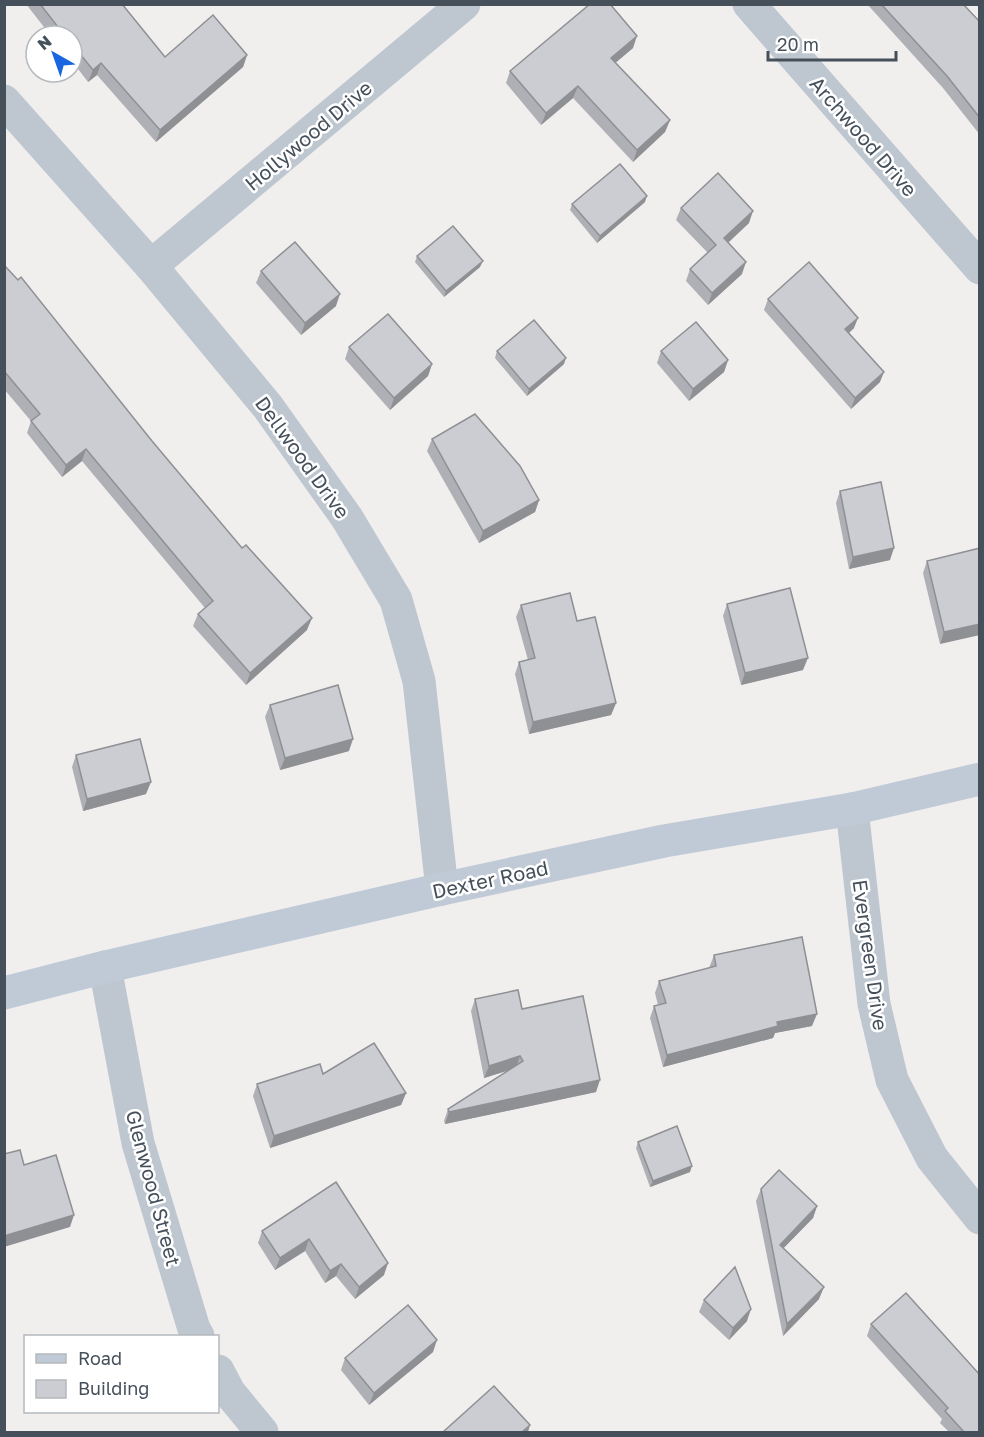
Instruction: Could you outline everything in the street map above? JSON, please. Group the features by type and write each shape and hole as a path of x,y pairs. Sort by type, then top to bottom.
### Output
{"main road":[{"name":"Dexter Road","path":"4,993 105,967 442,889 664,841 852,809 980,779"}],"street":[{"name":"Hollywood Drive","path":"151,266 464,4"},
{"name":"Archwood Drive","path":"749,4 980,268"},
{"name":"Dellwood Drive","path":"4,101 151,266 268,407 347,518 396,600 419,681 442,889"},
{"name":"Evergreen Drive","path":"852,809 874,1004 892,1080 932,1158 980,1218"},
{"name":"Glenwood Street","path":"105,967 138,1143 197,1335"},
{"path":"219,1373 229,1392 262,1432"}],"building":[{"path":"40,4 122,4 165,57 213,15 247,55 160,130 101,63 93,70 84,59 84,24 56,24"},
{"path":"590,4 610,4 637,36 611,58 670,120 637,150 578,86 546,113 510,71"},
{"path":"881,4 963,4 980,22 980,118 947,76"},
{"path":"620,164 647,196 600,236 572,204"},
{"path":"718,173 753,211 724,238 746,262 712,293 690,269 716,245 681,208"},
{"path":"453,226 483,261 446,291 417,256"},
{"path":"295,242 340,294 305,323 261,271"},
{"path":"809,262 858,318 845,329 884,372 855,398 768,299"},
{"path":"4,265 18,280 21,277 152,441 242,548 246,545 312,618 250,673 198,614 213,601 86,449 66,465 31,421 40,414 4,371"},
{"path":"388,314 432,364 394,398 349,347"},
{"path":"534,320 566,358 529,389 497,351"},
{"path":"696,322 728,360 693,389 661,351"},
{"path":"475,414 520,466 539,500 483,531 432,439"},
{"path":"881,482 894,548 853,557 840,491"},
{"path":"980,548 980,624 944,632 927,561"},
{"path":"790,588 808,658 745,673 727,604"},
{"path":"570,593 577,621 595,617 616,703 533,722 519,662 535,658 521,605"},
{"path":"338,685 353,739 285,758 270,705"},
{"path":"140,739 151,782 87,799 76,755"},
{"path":"802,937 817,1014 777,1022 778,1026 667,1055 654,1006 666,1003 659,981 716,966 714,955"},
{"path":"518,990 522,1009 583,996 600,1080 449,1112 448,1109 523,1061 520,1056 489,1066 475,999"},
{"path":"374,1043 406,1093 274,1136 257,1084 320,1064 323,1074"},
{"path":"677,1126 692,1166 653,1181 638,1142"},
{"path":"20,1150 24,1165 56,1155 74,1215 4,1236 4,1154"},
{"path":"779,1170 817,1206 780,1245 824,1287 787,1324 761,1189"},
{"path":"336,1182 388,1263 359,1287 341,1264 330,1271 309,1239 280,1258 262,1231"},
{"path":"735,1267 751,1309 733,1328 704,1300"},
{"path":"906,1293 980,1375 980,1432 964,1432 945,1411 948,1408 871,1324"},
{"path":"408,1305 437,1340 374,1393 345,1358"},
{"path":"494,1386 530,1425 522,1432 443,1432"}]}
